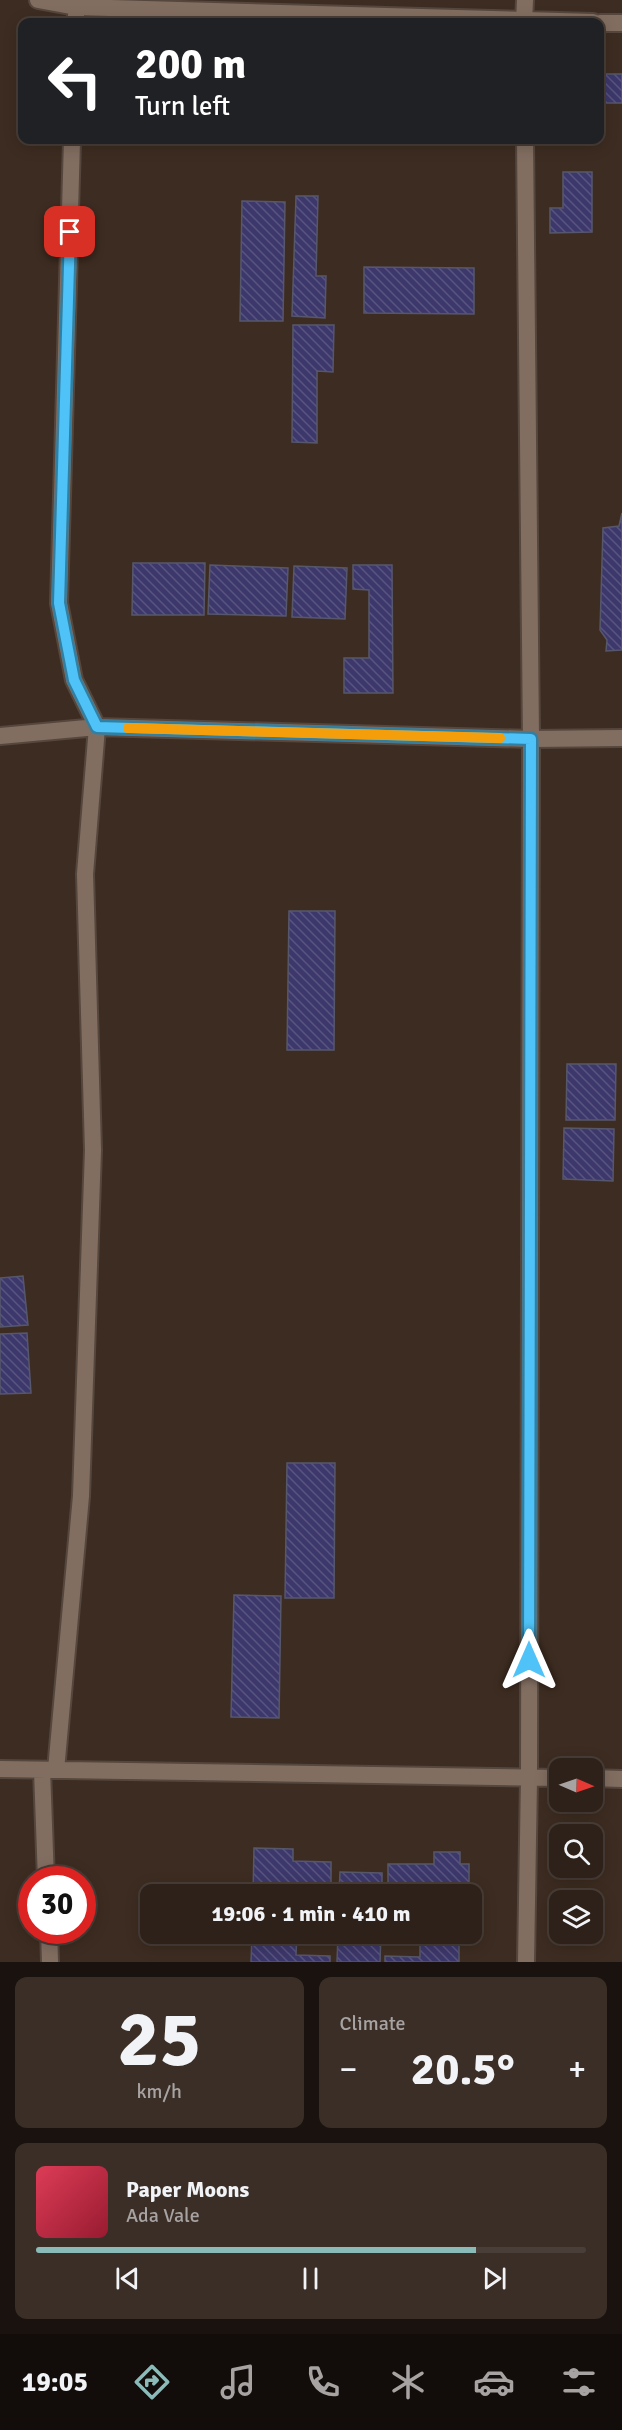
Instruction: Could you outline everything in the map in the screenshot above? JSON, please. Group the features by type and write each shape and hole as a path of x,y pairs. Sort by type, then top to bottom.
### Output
{"street":[{"path":"38,0 76,15 268,18"},
{"path":"524,18 525,0"},
{"path":"604,23 622,23"},
{"path":"46,1866 49,1770 81,1496 93,1150 85,874 97,727 74,680 59,603 72,144"},
{"path":"525,144 531,739 529,1778 526,1962"},
{"path":"0,736 97,727 531,739 622,738"},
{"path":"0,1769 549,1778"},
{"path":"603,1778 622,1779"},
{"path":"49,1944 50,1962"}],"building":[{"path":"604,74 622,74 622,103 604,103"},
{"path":"563,172 592,172 592,232 550,233 550,208 563,208"},
{"path":"296,196 318,196 316,276 326,276 325,318 292,316"},
{"path":"242,201 285,202 283,321 240,321"},
{"path":"364,267 474,268 474,314 364,313"},
{"path":"293,325 334,325 333,372 317,371 317,443 292,442"},
{"path":"622,513 622,650 606,651 607,640 600,630 603,528 619,526"},
{"path":"133,563 205,563 204,615 132,615"},
{"path":"210,565 288,568 286,616 208,614"},
{"path":"353,565 392,565 393,693 344,693 344,658 369,658 369,590 353,589"},
{"path":"294,566 347,568 345,619 292,617"},
{"path":"289,911 335,911 334,1050 287,1050"},
{"path":"567,1064 616,1064 615,1120 566,1120"},
{"path":"564,1128 614,1129 613,1181 563,1179"},
{"path":"23,1276 28,1325 0,1327 0,1278"},
{"path":"27,1333 31,1393 0,1394 0,1334"},
{"path":"287,1463 335,1463 334,1598 285,1598"},
{"path":"234,1595 281,1596 279,1718 231,1717"},
{"path":"254,1848 293,1849 293,1861 331,1862 331,1884 253,1884"},
{"path":"434,1852 460,1852 460,1864 469,1864 469,1884 388,1884 388,1864 434,1864"},
{"path":"340,1872 382,1873 382,1884 339,1884"},
{"path":"252,1944 297,1944 296,1955 330,1956 330,1962 251,1962"},
{"path":"338,1944 381,1944 380,1962 337,1962"},
{"path":"420,1944 459,1944 459,1962 385,1962 385,1956 420,1957"}],"slow traffic":[{"path":"128,728 500,738"}],"route":[{"path":"70,232 59,603 74,680 97,727 531,739 529,1660"}]}
